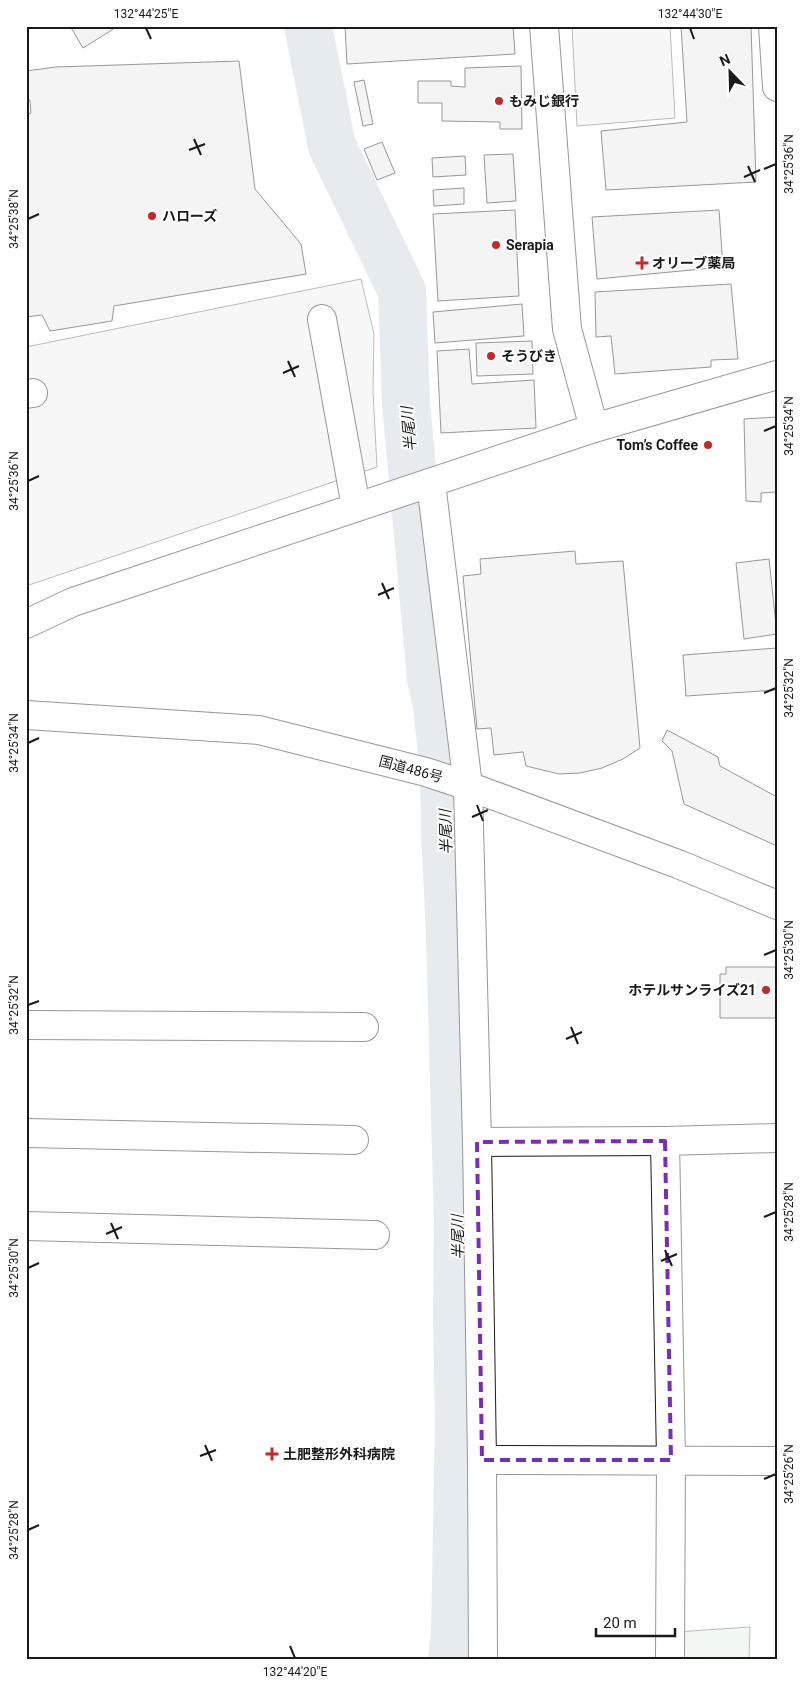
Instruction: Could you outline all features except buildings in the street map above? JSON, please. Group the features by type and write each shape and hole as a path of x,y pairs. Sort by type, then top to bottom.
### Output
{"main road":[{"path":"544,26 567,329 594,428"},
{"path":"773,26 777,87"},
{"path":"322,319 368,504"},
{"path":"26,624 73,602 594,428 777,375"},
{"path":"431,483 468,786 477,1142 483,1659"},
{"name":"国道486号","path":"26,715 260,730 426,772 468,786 678,864 777,905"},
{"path":"26,1025 364,1027"},
{"path":"26,1133 354,1140"},
{"path":"477,1142 665,1141 777,1138"},
{"path":"665,1141 671,1460 670,1659"},
{"path":"26,1226 375,1235"},
{"path":"482,1460 777,1461"}],"highlighted area":[{"path":"665,1141 671,1460 482,1460 477,1142"}],"green space":[{"path":"750,1627 749,1659 677,1659 676,1632"}],"shaded area":[{"path":"572,26 670,26 675,118 577,126"},
{"path":"361,279 374,334 373,392 377,467 26,586 26,347"}],"waterway":[{"name":"半尾川","path":"308,26 332,146 402,291 406,403 431,679 437,706 444,772 450,935 458,1224 459,1423 455,1634 452,1659"}],"place":[{"name":"もみじ銀行","path":"499,101"},
{"name":"ハローズ","path":"152,216"},
{"name":"Serapia","path":"496,245"},
{"name":"オリーブ薬局","path":"642,263"},
{"name":"そうびき","path":"491,356"},
{"name":"Tom’s Coffee","path":"708,445"},
{"name":"ホテルサンライズ21","path":"766,990"},
{"name":"土肥整形外科病院","path":"272,1454"}]}
